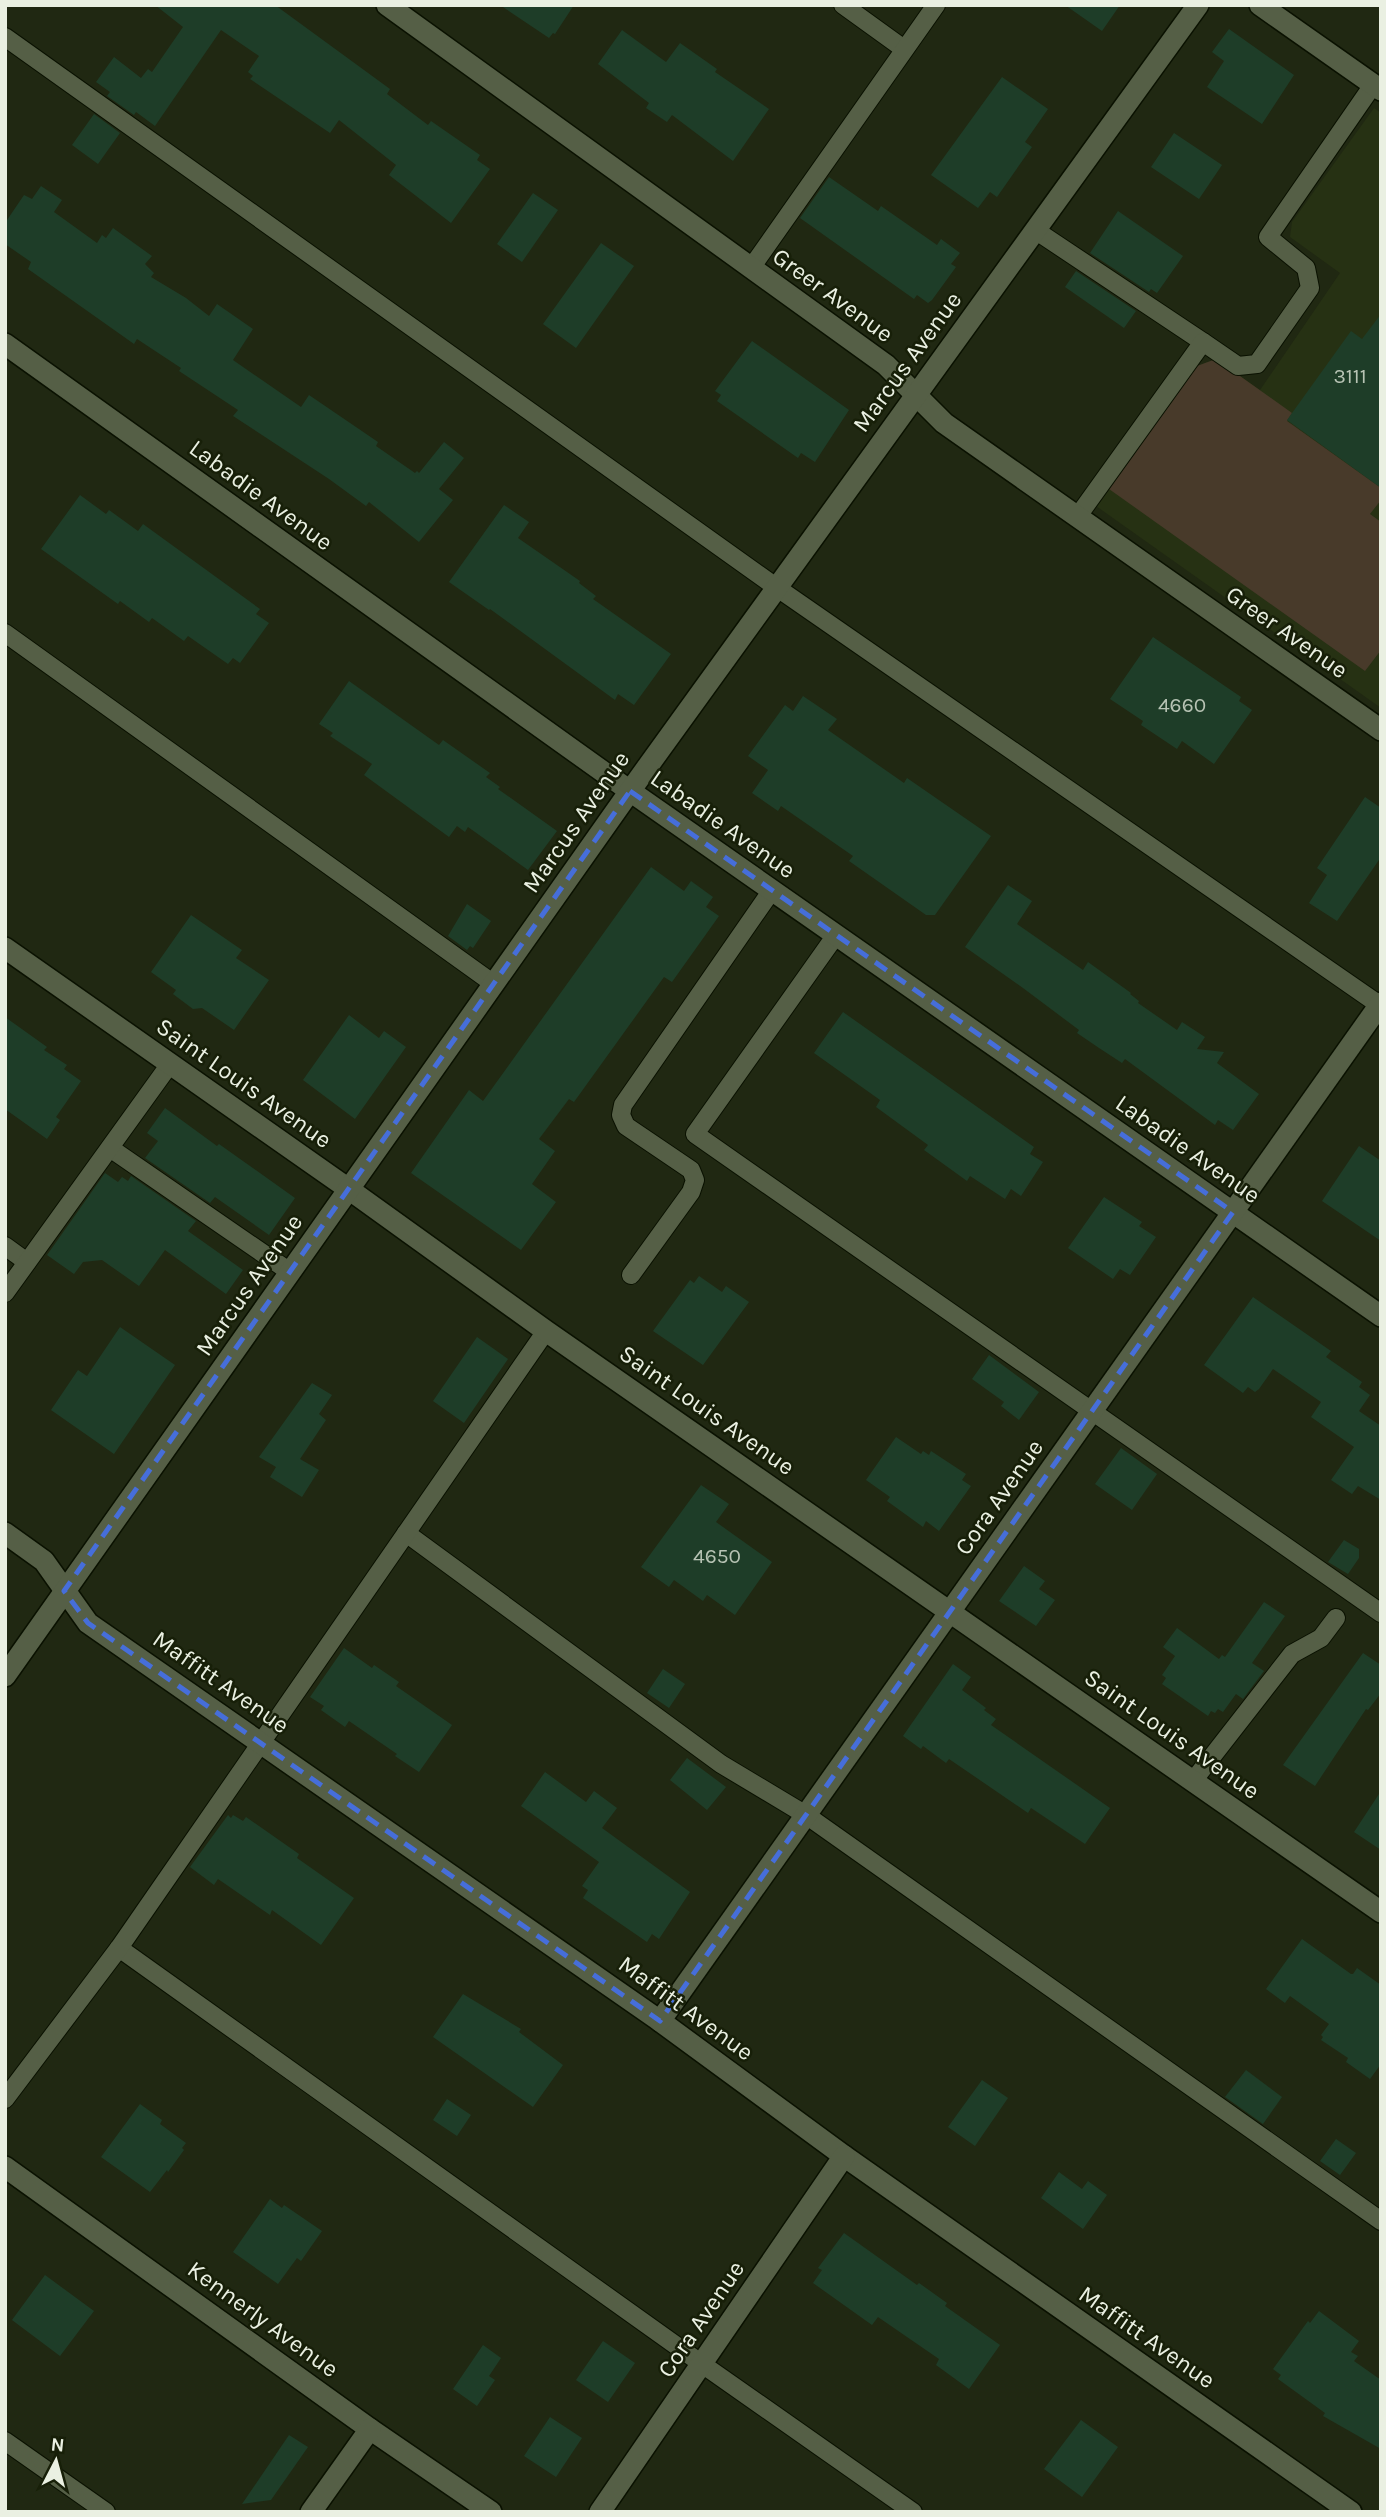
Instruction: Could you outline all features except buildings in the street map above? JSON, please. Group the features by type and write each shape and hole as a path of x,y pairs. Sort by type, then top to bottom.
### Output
{"street":[{"name":"Greer Avenue","path":"387,5 886,365 944,423 1381,730"},
{"name":"Marcus Avenue","path":"5,1676 630,791 1198,5"},
{"path":"1259,5 1377,87"},
{"name":"Labadie Avenue","path":"5,344 630,791 1381,1316"},
{"name":"Saint Louis Avenue","path":"5,948 546,1331 1381,1912"},
{"name":"Cora Avenue","path":"660,2021 1380,1005"},
{"name":"Maffitt Avenue","path":"5,1532 44,1561 88,1623 660,2021 844,2156 1351,2512"},
{"name":"Cora Avenue","path":"600,2512 844,2156"},
{"name":"Kennerly Avenue","path":"5,2167 491,2512"},
{"path":"311,2512 370,2428"}],"lane":[{"path":"843,5 904,49"},
{"path":"751,268 936,5"},
{"path":"5,37 776,587 1380,1005"},
{"path":"1035,230 1238,366 1257,364 1310,288 1306,268 1268,237 1377,87"},
{"path":"1078,516 1203,342"},
{"path":"5,633 494,984"},
{"path":"631,1275 691,1192 695,1180 691,1170 626,1126 621,1115 623,1105 772,890"},
{"path":"836,935 695,1134 1381,1613"},
{"path":"5,1293 170,1064"},
{"path":"110,1148 290,1272"},
{"path":"5,1246 27,1262"},
{"path":"5,2099 119,1948 546,1331"},
{"path":"406,1533 722,1764 806,1815 1381,2221"},
{"path":"1193,1781 1292,1654 1321,1638 1336,1618"},
{"path":"119,1948 912,2512"},
{"path":"5,2441 106,2512"}],"highlighted area":[{"path":"630,791 1233,1212 660,2021 88,1623 64,1591"}],"shaded area":[{"path":"1374,108 1381,113 1381,708 1096,506 1197,366 1216,359 1260,390 1340,273 1290,237 1292,222"},
{"path":"1216,359 1292,413 1287,421 1381,488 1381,500 1370,514 1381,522 1381,650 1365,671 1109,489 1197,366"}]}
